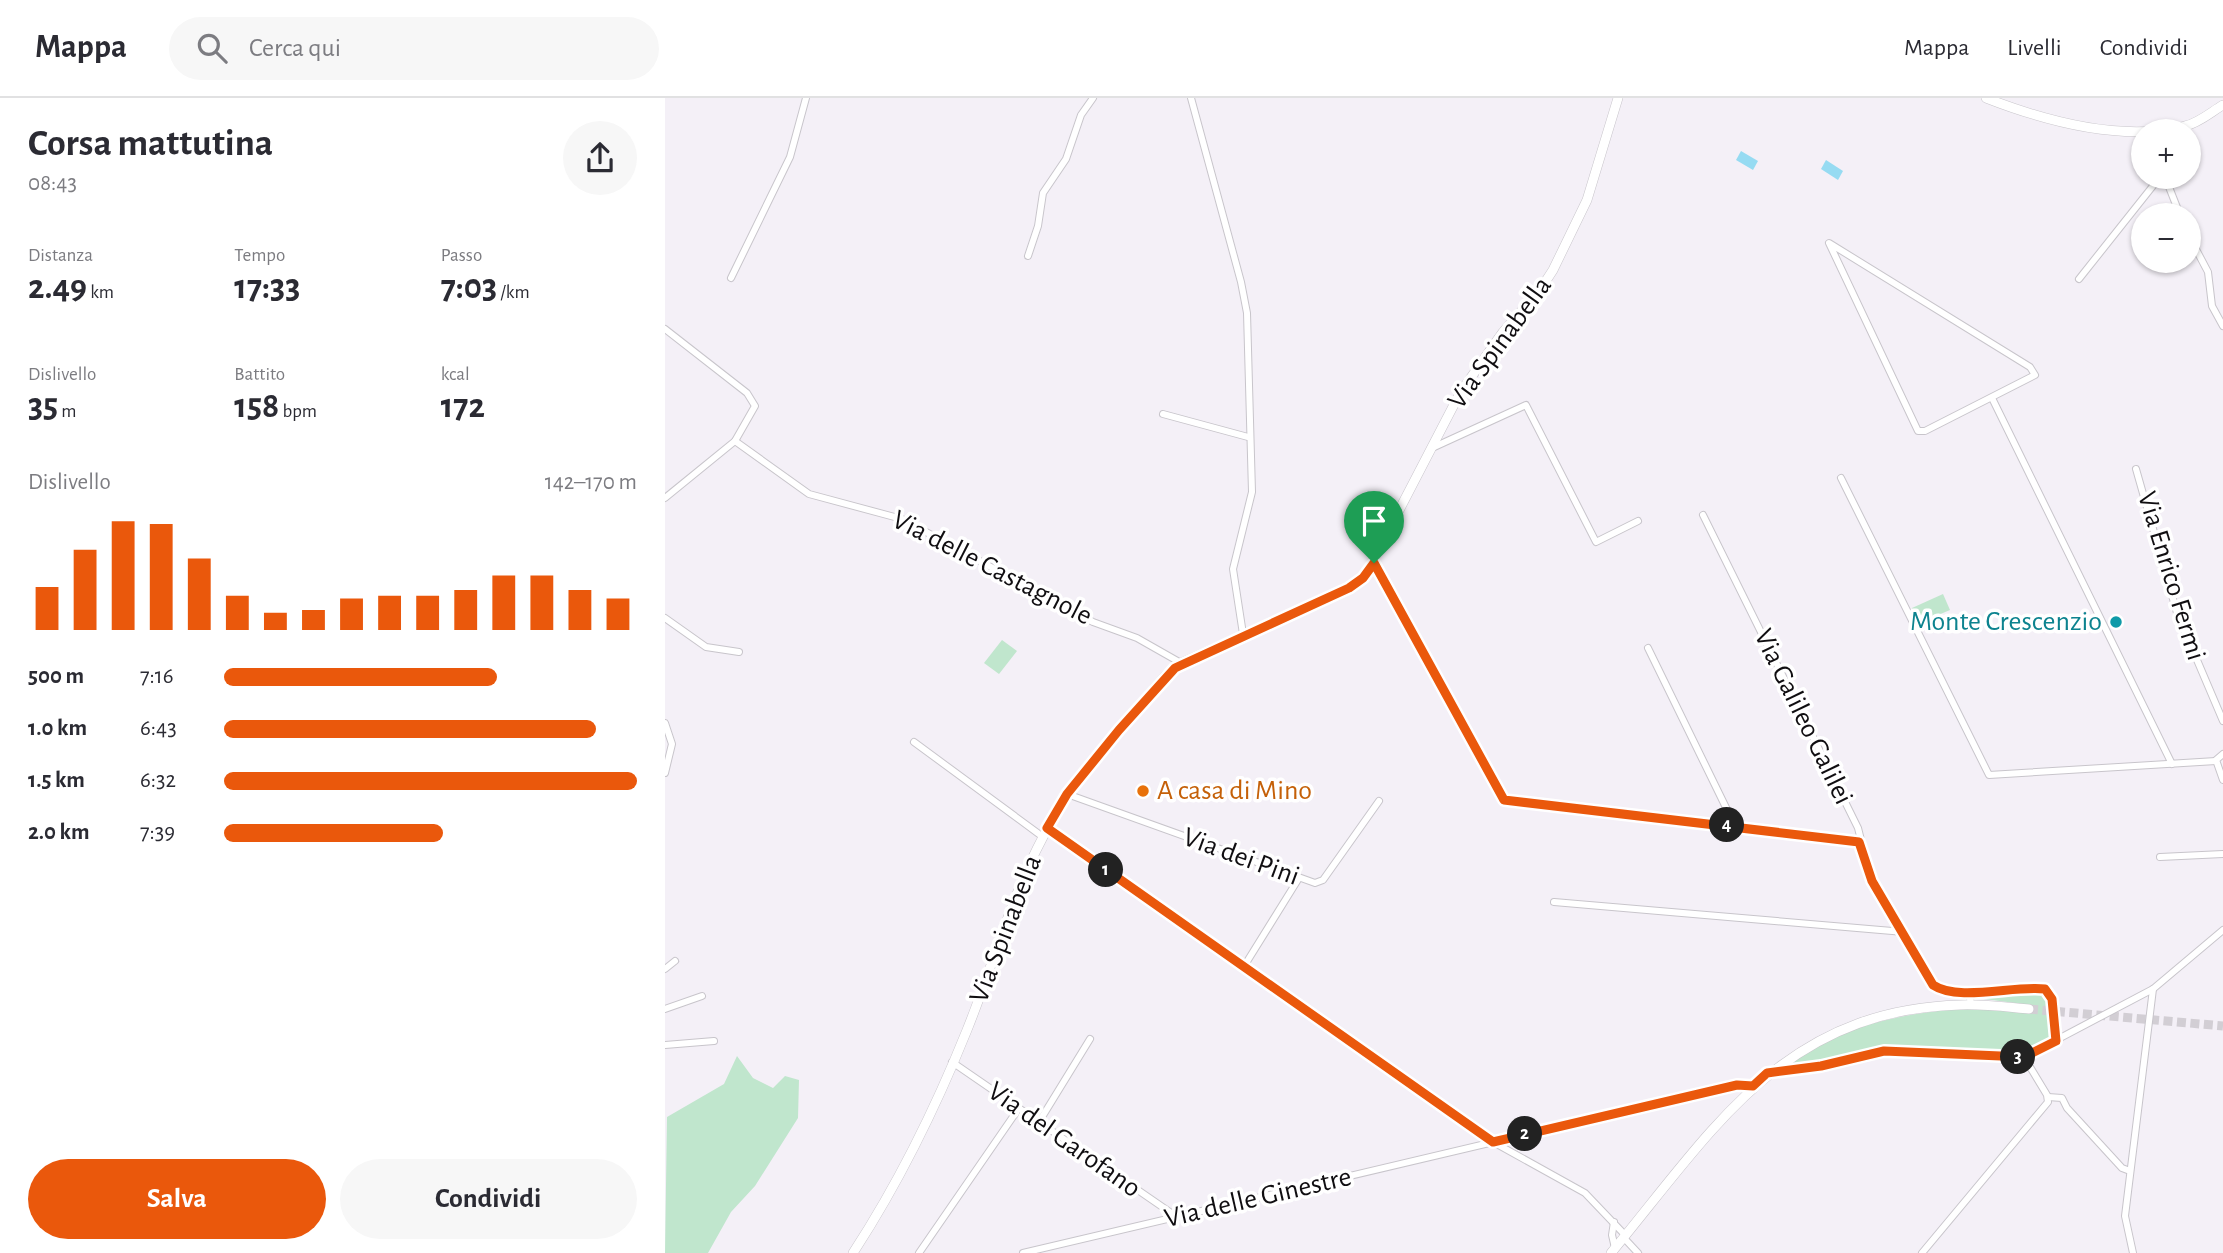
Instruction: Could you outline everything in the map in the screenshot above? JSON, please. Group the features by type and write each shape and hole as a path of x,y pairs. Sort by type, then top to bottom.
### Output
{"street":[{"path":"731,278 790,157 806,98"},
{"path":"1028,256 1038,226 1043,193 1066,159 1081,115 1093,98"},
{"path":"1191,98 1244,293 1248,339 1251,501 1236,545 1233,569 1243,634"},
{"name":"Via Spinabella","path":"853,1253 885,1203 952,1062 969,1024 1001,932 1045,833 1067,794 1165,676 1181,663 1349,588 1363,578 1374,563 1469,380 1553,270 1587,201 1618,98"},
{"path":"1986,98 2051,119 2131,129"},
{"path":"2201,120 2223,106"},
{"path":"2080,279 2151,189"},
{"path":"1829,243 2035,371 2033,377 1992,398 1925,430 1917,430 1829,243"},
{"path":"2201,259 2208,272 2211,306 2223,326"},
{"path":"665,329 754,400 754,413 735,441 665,498"},
{"path":"1992,398 2172,764"},
{"path":"1432,448 1527,405 1596,542 1638,521"},
{"path":"1163,414 1248,437"},
{"name":"Via delle Castagnole","path":"735,441 809,494 902,519 1093,622 1137,638 1181,663"},
{"name":"Via Enrico Fermi","path":"2136,469 2177,613 2223,721"},
{"path":"1842,478 1988,774 2003,776 2216,761 2223,754"},
{"name":"Via Galileo Galilei","path":"1703,515 1858,828 1859,842 1872,881 1933,985 1944,990 1969,991"},
{"path":"1374,563 1504,800 1859,842"},
{"path":"665,618 705,647 739,652"},
{"path":"1648,648 1735,826"},
{"path":"665,723 672,744 665,773"},
{"path":"914,742 1493,1142 1585,1193 1614,1222 1638,1253"},
{"path":"2216,761 2223,779"},
{"name":"Via dei Pini","path":"1067,794 1315,883 1324,880 1379,801"},
{"path":"2160,857 2223,854"},
{"path":"1243,968 1299,878"},
{"path":"1554,902 1904,932"},
{"path":"1767,1073 1821,1066 1884,1051 2024,1057 2153,989 2223,930"},
{"path":"665,968 675,961"},
{"path":"2133,1253 2125,1220 2153,989"},
{"path":"1971,1004 1969,991 2047,990 2052,999 2056,1041"},
{"path":"665,1009 702,996"},
{"path":"1613,1250 1753,1086 1767,1073 1806,1047 1868,1021 1921,1009 1971,1004 2029,1009"},
{"path":"1039,1122 1090,1039"},
{"path":"665,1045 714,1041"},
{"path":"2024,1057 2048,1097"},
{"name":"Via del Garofano","path":"952,1062 1177,1217"},
{"name":"Via delle Ginestre","path":"1023,1253 1737,1085 1753,1086"},
{"path":"2048,1097 2062,1098 2067,1108 2122,1168 2130,1171"},
{"path":"1922,1253 2048,1097"},
{"path":"919,1253 1019,1108"},
{"path":"1613,1250 1614,1222"}],"green space":[{"path":"1943,594 1950,610 1919,623 1912,608"},
{"path":"1002,640 1017,651 999,674 984,663"},
{"path":"2043,991 2048,995 2052,1037 2022,1052 1890,1048 1784,1068 1811,1049 1870,1024 1934,1011 2031,1005 1976,998 1975,994"},
{"path":"737,1056 753,1078 773,1088 785,1076 799,1080 798,1118 755,1186 731,1212 708,1253 665,1253 667,1117 724,1084"}],"water":[{"path":"1741,151 1758,161 1753,170 1736,160"},
{"path":"1826,160 1843,171 1838,180 1821,169"}],"tunnel":[{"path":"2029,1009 2223,1026"}],"place":[{"name":"Monte Crescenzio","path":"2116,622"},
{"name":"A casa di Mino","path":"1143,791"}],"route":[{"path":"1374,563 1504,800 1835,837 1859,842 1872,881 1933,985 1941,990 1961,991 2045,989 2049,991 2052,999 2056,1041 2024,1057 1884,1051 1821,1066 1767,1073 1753,1086 1737,1085 1493,1142 1360,1051 1047,828 1067,794 1165,676 1189,659 1349,588 1363,578 1374,563"}]}
